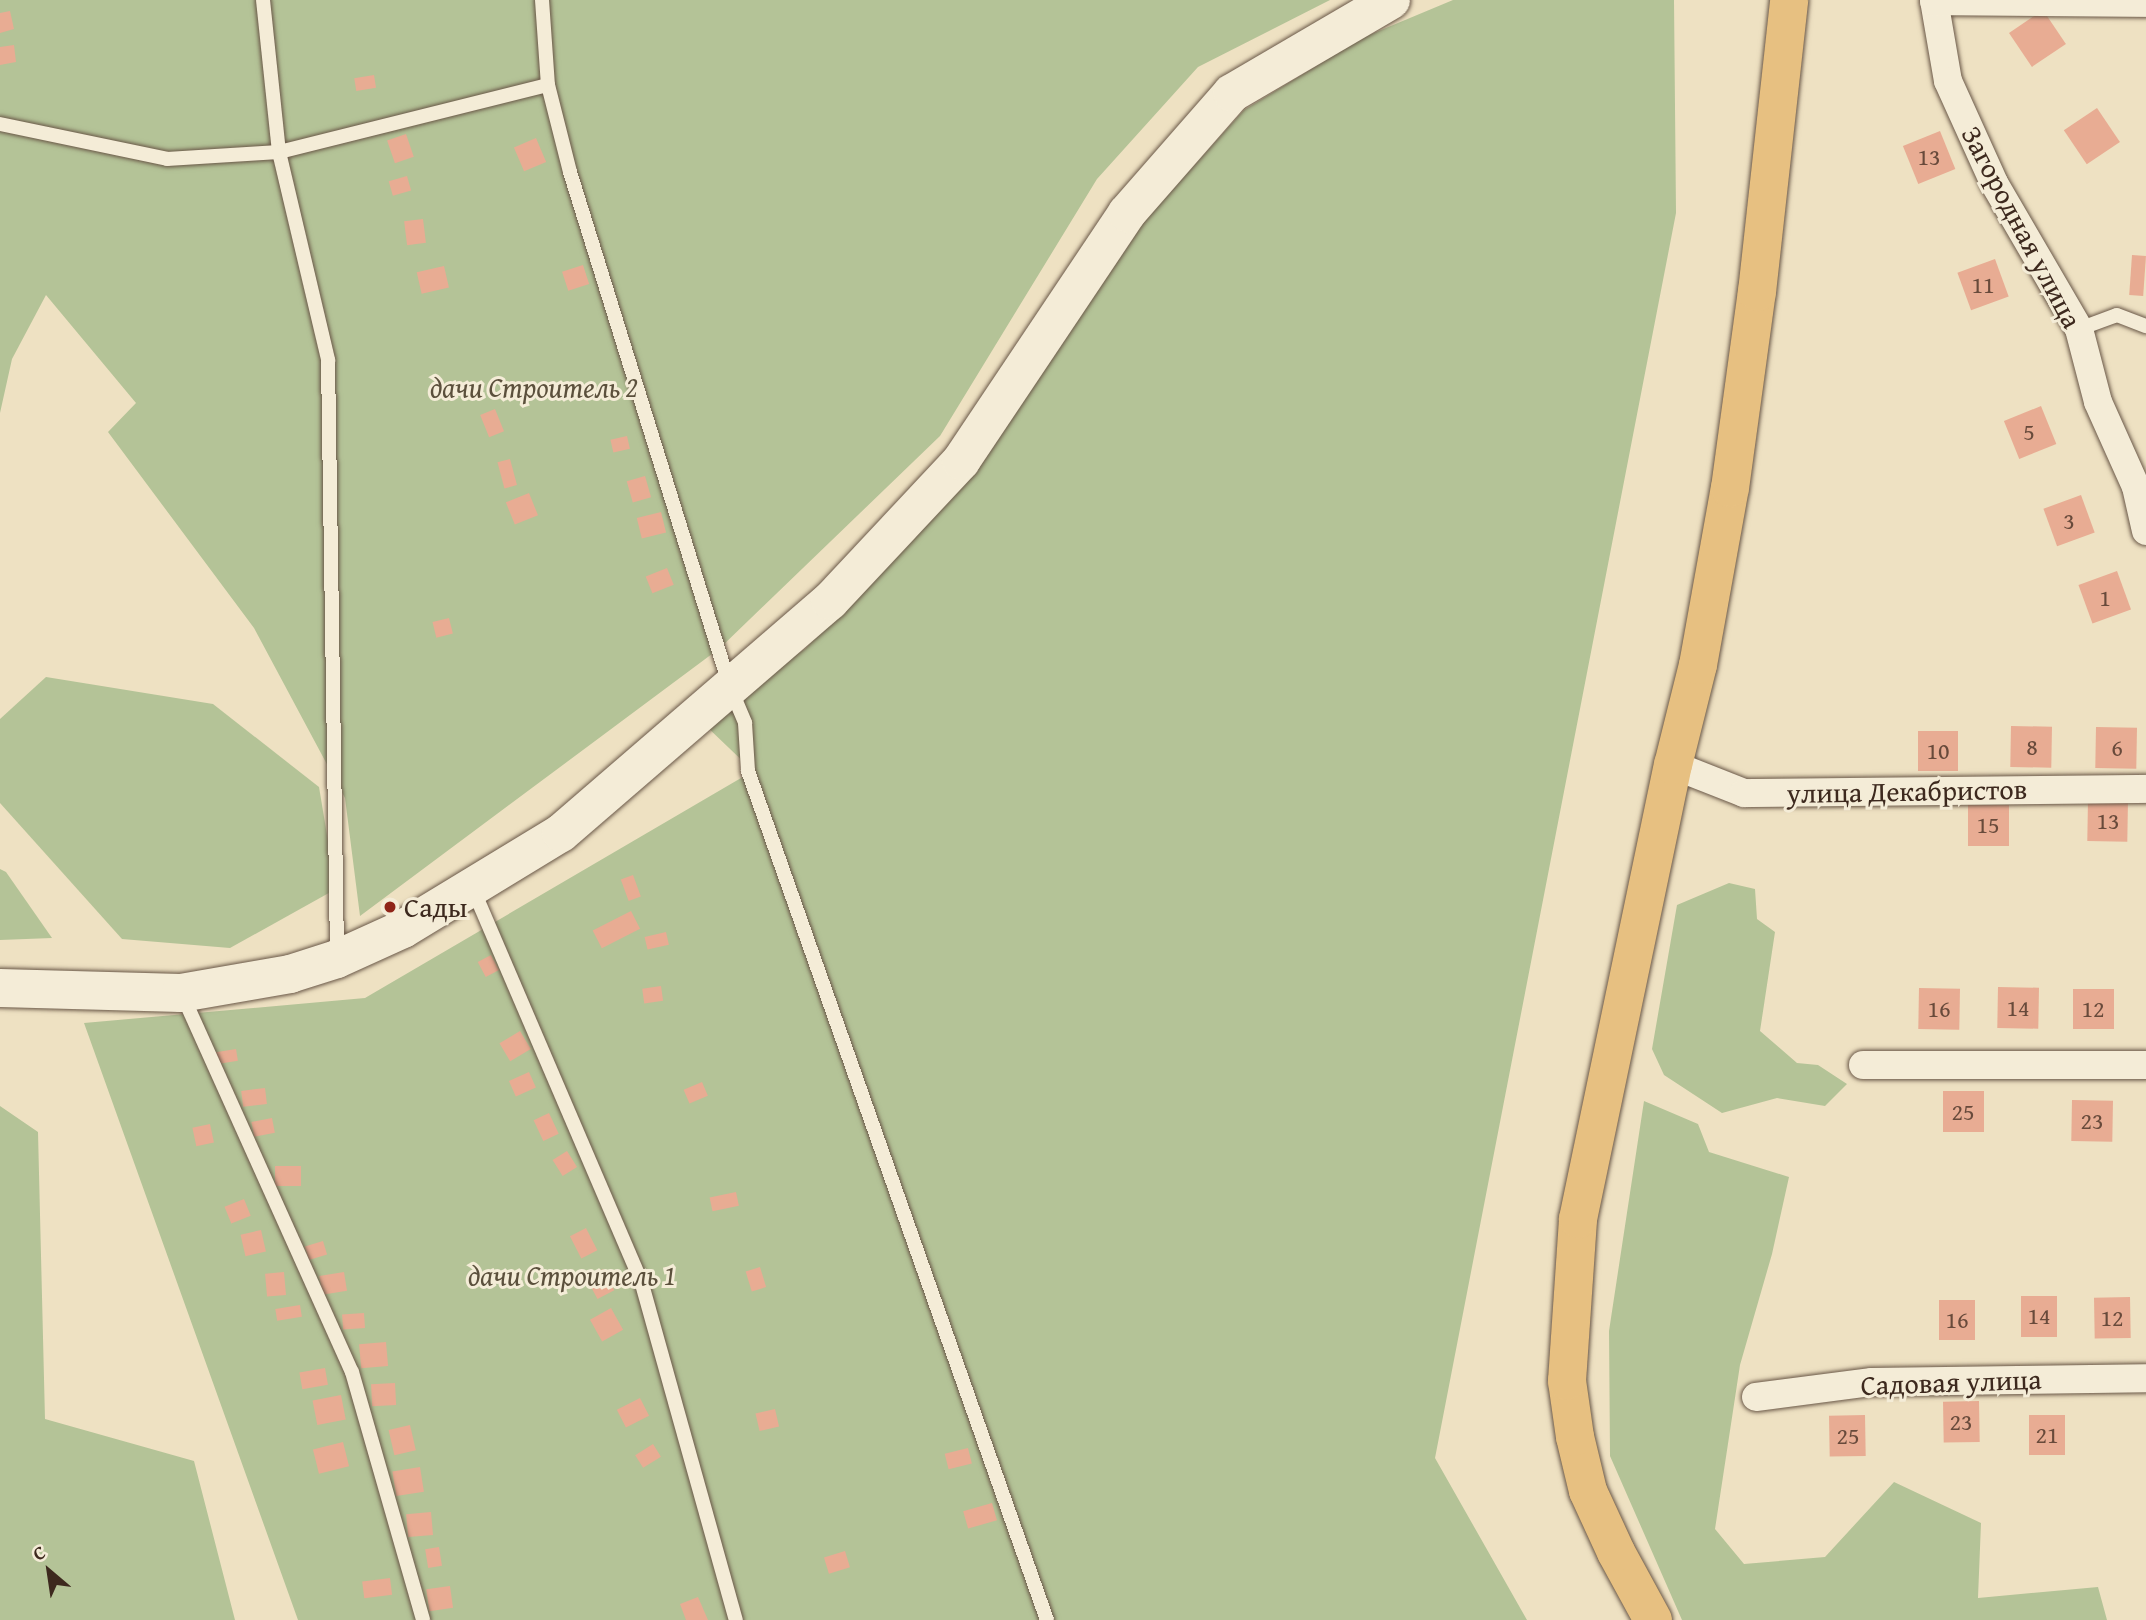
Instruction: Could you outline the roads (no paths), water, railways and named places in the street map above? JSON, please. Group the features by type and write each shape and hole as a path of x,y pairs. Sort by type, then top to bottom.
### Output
{"highway":[{"path":"1653,1620 1616,1552 1588,1491 1575,1437 1567,1381 1578,1219 1673,765 1698,666 1730,488 1757,292 1788,0"}],"street":[{"path":"0,988 181,993 254,982 337,959 403,929 473,889 561,833 830,601 961,461 1127,213 1232,93 1391,0"},
{"path":"1934,0 2146,3"},
{"name":"Загородная улица","path":"1934,0 1948,81 1989,172 2079,329 2098,402 2136,487 2146,531"},
{"name":"улица Декабристов","path":"1673,765 1744,793 2146,789"},
{"path":"1863,1065 2146,1065"},
{"name":"Садовая улица","path":"1756,1397 1872,1382 2146,1378"}],"lane":[{"path":"263,0 279,152 328,360 339,906 337,959"},
{"path":"542,0 548,85 570,172 730,687 745,723 748,771 1047,1620"},
{"path":"0,124 167,159 279,152 548,85"},
{"path":"2079,329 2118,315 2146,326"},
{"path":"473,889 642,1284 736,1620"},
{"path":"181,993 352,1372 423,1620"}],"place":[{"name":"Сады","path":"390,907"}],"park label":[{"name":"дачи Строитель 2","path":"534,387"},
{"name":"дачи Строитель 1","path":"572,1275"}]}
